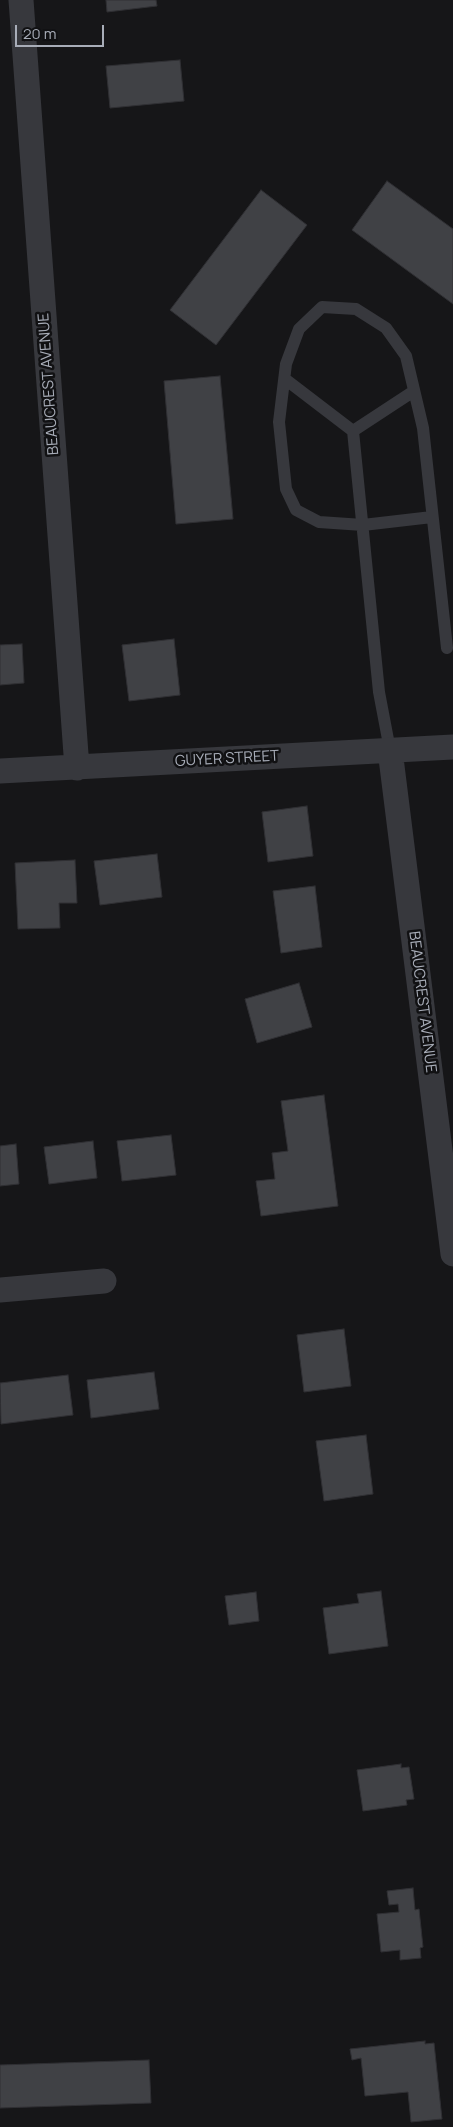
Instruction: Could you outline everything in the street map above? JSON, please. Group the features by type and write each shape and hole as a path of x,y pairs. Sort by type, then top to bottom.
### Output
{"street":[{"name":"BEAUCREST AVENUE","path":"21,0 77,768"},
{"name":"GUYER STREET","path":"0,771 453,747"},
{"name":"BEAUCREST AVENUE","path":"390,750 453,1254"},
{"path":"0,1290 104,1281"}],"lane":[{"path":"432,517 362,525 320,522 296,510 286,490 279,422 284,379 286,364 299,329 322,307 356,309 386,328 406,356 423,428 447,648"},
{"path":"284,379 353,431 379,692 390,750"},
{"path":"353,431 414,391"}],"building":[{"path":"106,0 156,0 157,6 107,12"},
{"path":"180,60 184,101 110,108 106,66"},
{"path":"387,181 453,229 453,304 352,230"},
{"path":"261,190 307,225 216,345 170,310"},
{"path":"220,376 233,519 176,524 164,381"},
{"path":"174,639 180,695 129,701 122,645"},
{"path":"22,644 24,683 0,685 0,645"},
{"path":"307,806 313,856 268,862 262,812"},
{"path":"157,854 162,897 100,905 94,861"},
{"path":"75,860 77,903 59,903 60,928 18,929 15,863"},
{"path":"315,886 322,947 281,953 273,891"},
{"path":"299,983 312,1027 257,1043 245,999"},
{"path":"324,1095 338,1206 261,1216 256,1181 275,1179 272,1153 288,1151 281,1101"},
{"path":"171,1135 176,1175 122,1181 117,1141"},
{"path":"93,1141 97,1178 49,1184 44,1147"},
{"path":"16,1144 19,1184 0,1186 0,1146"},
{"path":"344,1329 351,1386 304,1392 297,1335"},
{"path":"154,1372 159,1409 91,1418 87,1380"},
{"path":"68,1375 73,1415 1,1424 0,1383"},
{"path":"366,1435 373,1494 324,1501 316,1441"},
{"path":"381,1591 388,1646 329,1654 323,1608 359,1603 357,1594"},
{"path":"256,1592 259,1621 229,1625 225,1596"},
{"path":"401,1764 401,1768 409,1767 414,1799 406,1800 407,1805 363,1811 357,1770"},
{"path":"413,1888 415,1910 419,1909 423,1947 420,1948 421,1958 400,1960 400,1950 381,1952 377,1914 399,1912 398,1904 389,1905 387,1891"},
{"path":"425,2041 425,2044 434,2043 442,2119 411,2122 408,2092 365,2096 361,2058 352,2060 350,2049"},
{"path":"149,2060 151,2103 0,2108 0,2065"}]}
